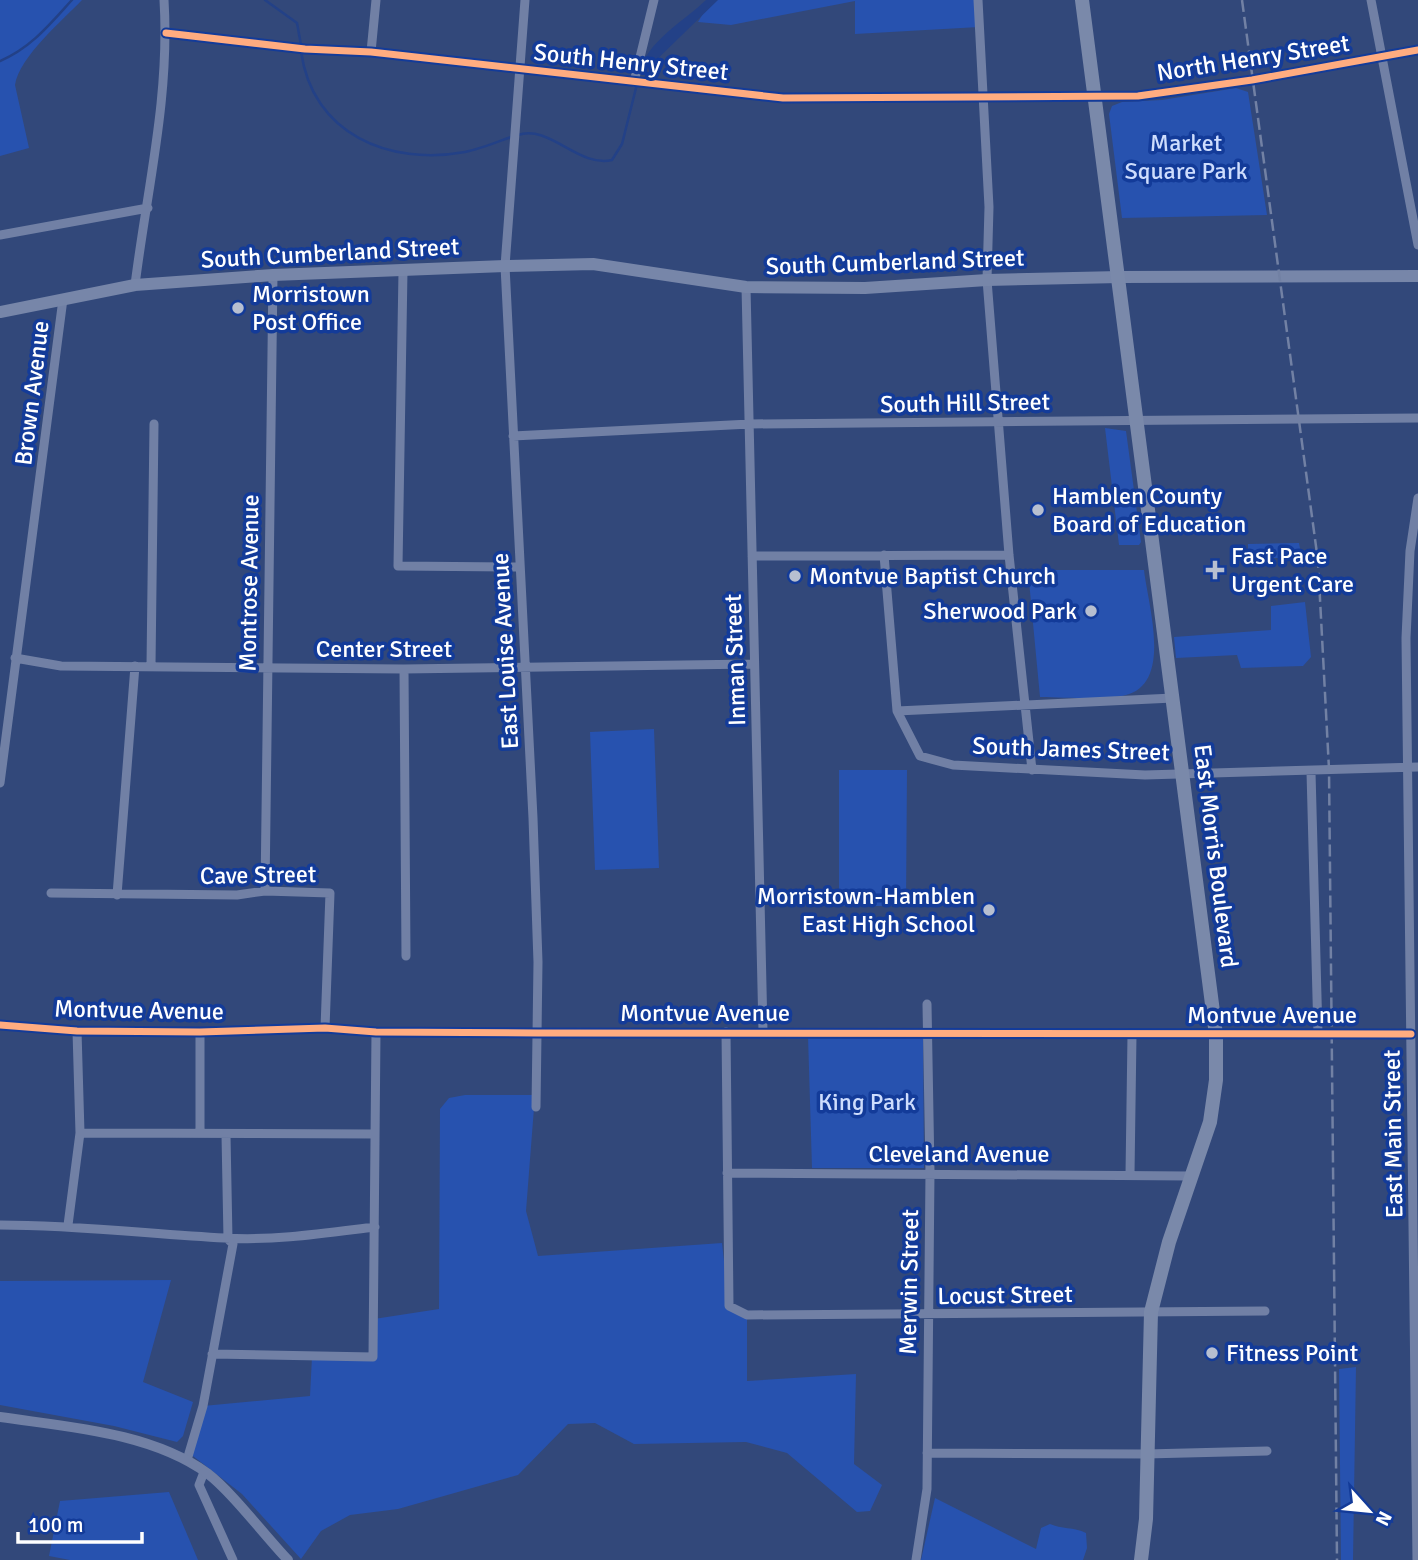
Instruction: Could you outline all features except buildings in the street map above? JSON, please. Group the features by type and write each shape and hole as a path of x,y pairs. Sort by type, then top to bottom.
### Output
{"main road":[{"name":"East Morris Boulevard","path":"1082,0 1216,1035 1216,1080 1210,1122 1190,1176 1151,1312 1141,1560"},
{"name":"South Cumberland Street","path":"0,312 135,285 273,275 505,266 593,264 746,287 865,288 988,279 1418,276"}],"street":[{"path":"135,285 162,122 166,33 164,0"},
{"path":"370,52 376,0"},
{"name":"East Louise Avenue","path":"525,0 505,266 533,818 538,1033 536,1107"},
{"path":"634,82 654,0"},
{"path":"978,0 981,97 989,207 988,279 1009,555 1032,769"},
{"path":"1371,0 1418,246"},
{"name":"South Henry Street","path":"166,33 305,49 370,52 783,97 1094,96"},
{"name":"North Henry Street","path":"1094,96 1138,96 1193,90 1418,50"},
{"path":"0,235 148,208"},
{"path":"403,271 398,566 519,567"},
{"name":"Montrose Avenue","path":"265,891 273,275"},
{"name":"Inman Street","path":"746,287 753,664 759,787 762,1031"},
{"name":"Brown Avenue","path":"0,783 63,299"},
{"name":"South Hill Street","path":"513,436 750,425 1418,418"},
{"path":"151,666 155,424"},
{"name":"East Main Street","path":"1417,1560 1415,1062 1411,1034 1414,946 1407,767 1406,638 1418,498"},
{"path":"884,555 897,712 1173,698"},
{"path":"752,556 1009,555"},
{"name":"Center Street","path":"15,658 61,666 404,669 753,664"},
{"path":"117,895 135,666"},
{"path":"404,669 405,956"},
{"name":"South James Street","path":"897,712 920,756 944,763 1146,775 1182,771 1311,772 1329,769 1418,767"},
{"path":"1311,772 1318,1034"},
{"name":"Cave Street","path":"51,894 237,895 265,891 330,893 325,1028"},
{"name":"Merwin Street","path":"916,1560 926,1507 930,1172 927,1004"},
{"name":"Montvue Avenue","path":"0,1024 77,1031 200,1032 325,1028 376,1032 538,1033 762,1031 1132,1035 1411,1034"},
{"path":"68,1225 80,1133 77,1031"},
{"path":"200,1032 200,1132"},
{"path":"212,1354 373,1357 376,1032"},
{"path":"726,1032 727,1172"},
{"path":"1130,1174 1132,1035"},
{"path":"80,1133 375,1134"},
{"path":"187,1460 203,1406 233,1244 228,1239 226,1135"},
{"name":"Cleveland Avenue","path":"727,1172 1190,1176"},
{"name":"Locust Street","path":"727,1172 729,1306 747,1315 1265,1311"},
{"path":"0,1225 68,1225 228,1239 304,1236 375,1227"},
{"path":"0,1416 127,1439 187,1460 204,1472 288,1560"},
{"path":"927,1453 1146,1454 1267,1451"},
{"path":"204,1472 199,1485 233,1560"}],"green space":[{"path":"0,0 82,0 33,51 18,74 15,85 29,148 0,156"},
{"path":"711,0 978,0 979,27 855,34 855,1 731,25 698,22"},
{"name":"Market Square Park","path":"1236,88 1248,92 1267,215 1122,218 1109,114 1112,106 1122,102 1162,100"},
{"path":"1105,428 1126,431 1141,542 1139,545 1119,545"},
{"path":"1299,543 1302,559 1248,557 1248,544"},
{"name":"Sherwood Park","path":"1038,570 1144,570 1154,641 1149,675 1140,688 1126,695 1106,698 1040,697 1029,581"},
{"path":"1305,602 1311,657 1303,666 1241,668 1237,655 1176,658 1174,637 1271,630 1271,606"},
{"path":"654,729 659,868 595,870 590,732"},
{"path":"839,770 907,770 906,906 839,906"},
{"name":"King Park","path":"808,1036 923,1037 924,1168 812,1168"},
{"path":"465,1095 535,1095 526,1211 538,1256 722,1243 729,1306 747,1315 747,1381 856,1374 854,1464 882,1485 870,1511 857,1512 787,1453 746,1442 634,1444 595,1423 568,1424 518,1475 398,1509 350,1515 321,1531 301,1559 242,1494 189,1453 203,1406 310,1396 312,1357 373,1357 374,1319 439,1309 440,1109 449,1098"},
{"path":"171,1280 143,1382 193,1402 183,1436 177,1442 114,1426 0,1405 0,1281"},
{"path":"1356,1367 1353,1560 1341,1560 1339,1369"},
{"path":"169,1492 198,1560 70,1560 49,1556 60,1501"},
{"path":"935,1498 1036,1549 1041,1528 1050,1524 1086,1533 1087,1548 1083,1560 921,1560"}],"shaded area":[{"path":"706,0 718,0 643,73 639,73 643,62 658,42"}],"waterway":[{"path":"0,61 31,42 72,0"},
{"path":"265,0 297,23 301,45"},
{"path":"301,51 308,80 321,104 338,123 359,138 383,148 409,154 437,155 471,151 511,137"},
{"path":"518,135 541,135 588,158 612,160 622,144 637,84"}],"railway":[{"path":"1242,0 1318,561 1329,769 1337,1560"}],"cycle path":[{"path":"166,33 305,49 371,52 783,98 1138,96 1252,80 1418,50"},
{"path":"0,1025 77,1031 200,1032 325,1028 376,1032 538,1033 1411,1034"}],"place":[{"name":"Morristown Post Office","path":"238,308"},
{"name":"Hamblen County Board of Education","path":"1038,510"},
{"name":"Fast Pace Urgent Care","path":"1215,570"},
{"name":"Montvue Baptist Church","path":"795,576"},
{"name":"Sherwood Park","path":"1091,611"},
{"name":"Morristown-Hamblen East High School","path":"989,910"},
{"name":"Fitness Point","path":"1212,1353"}]}
